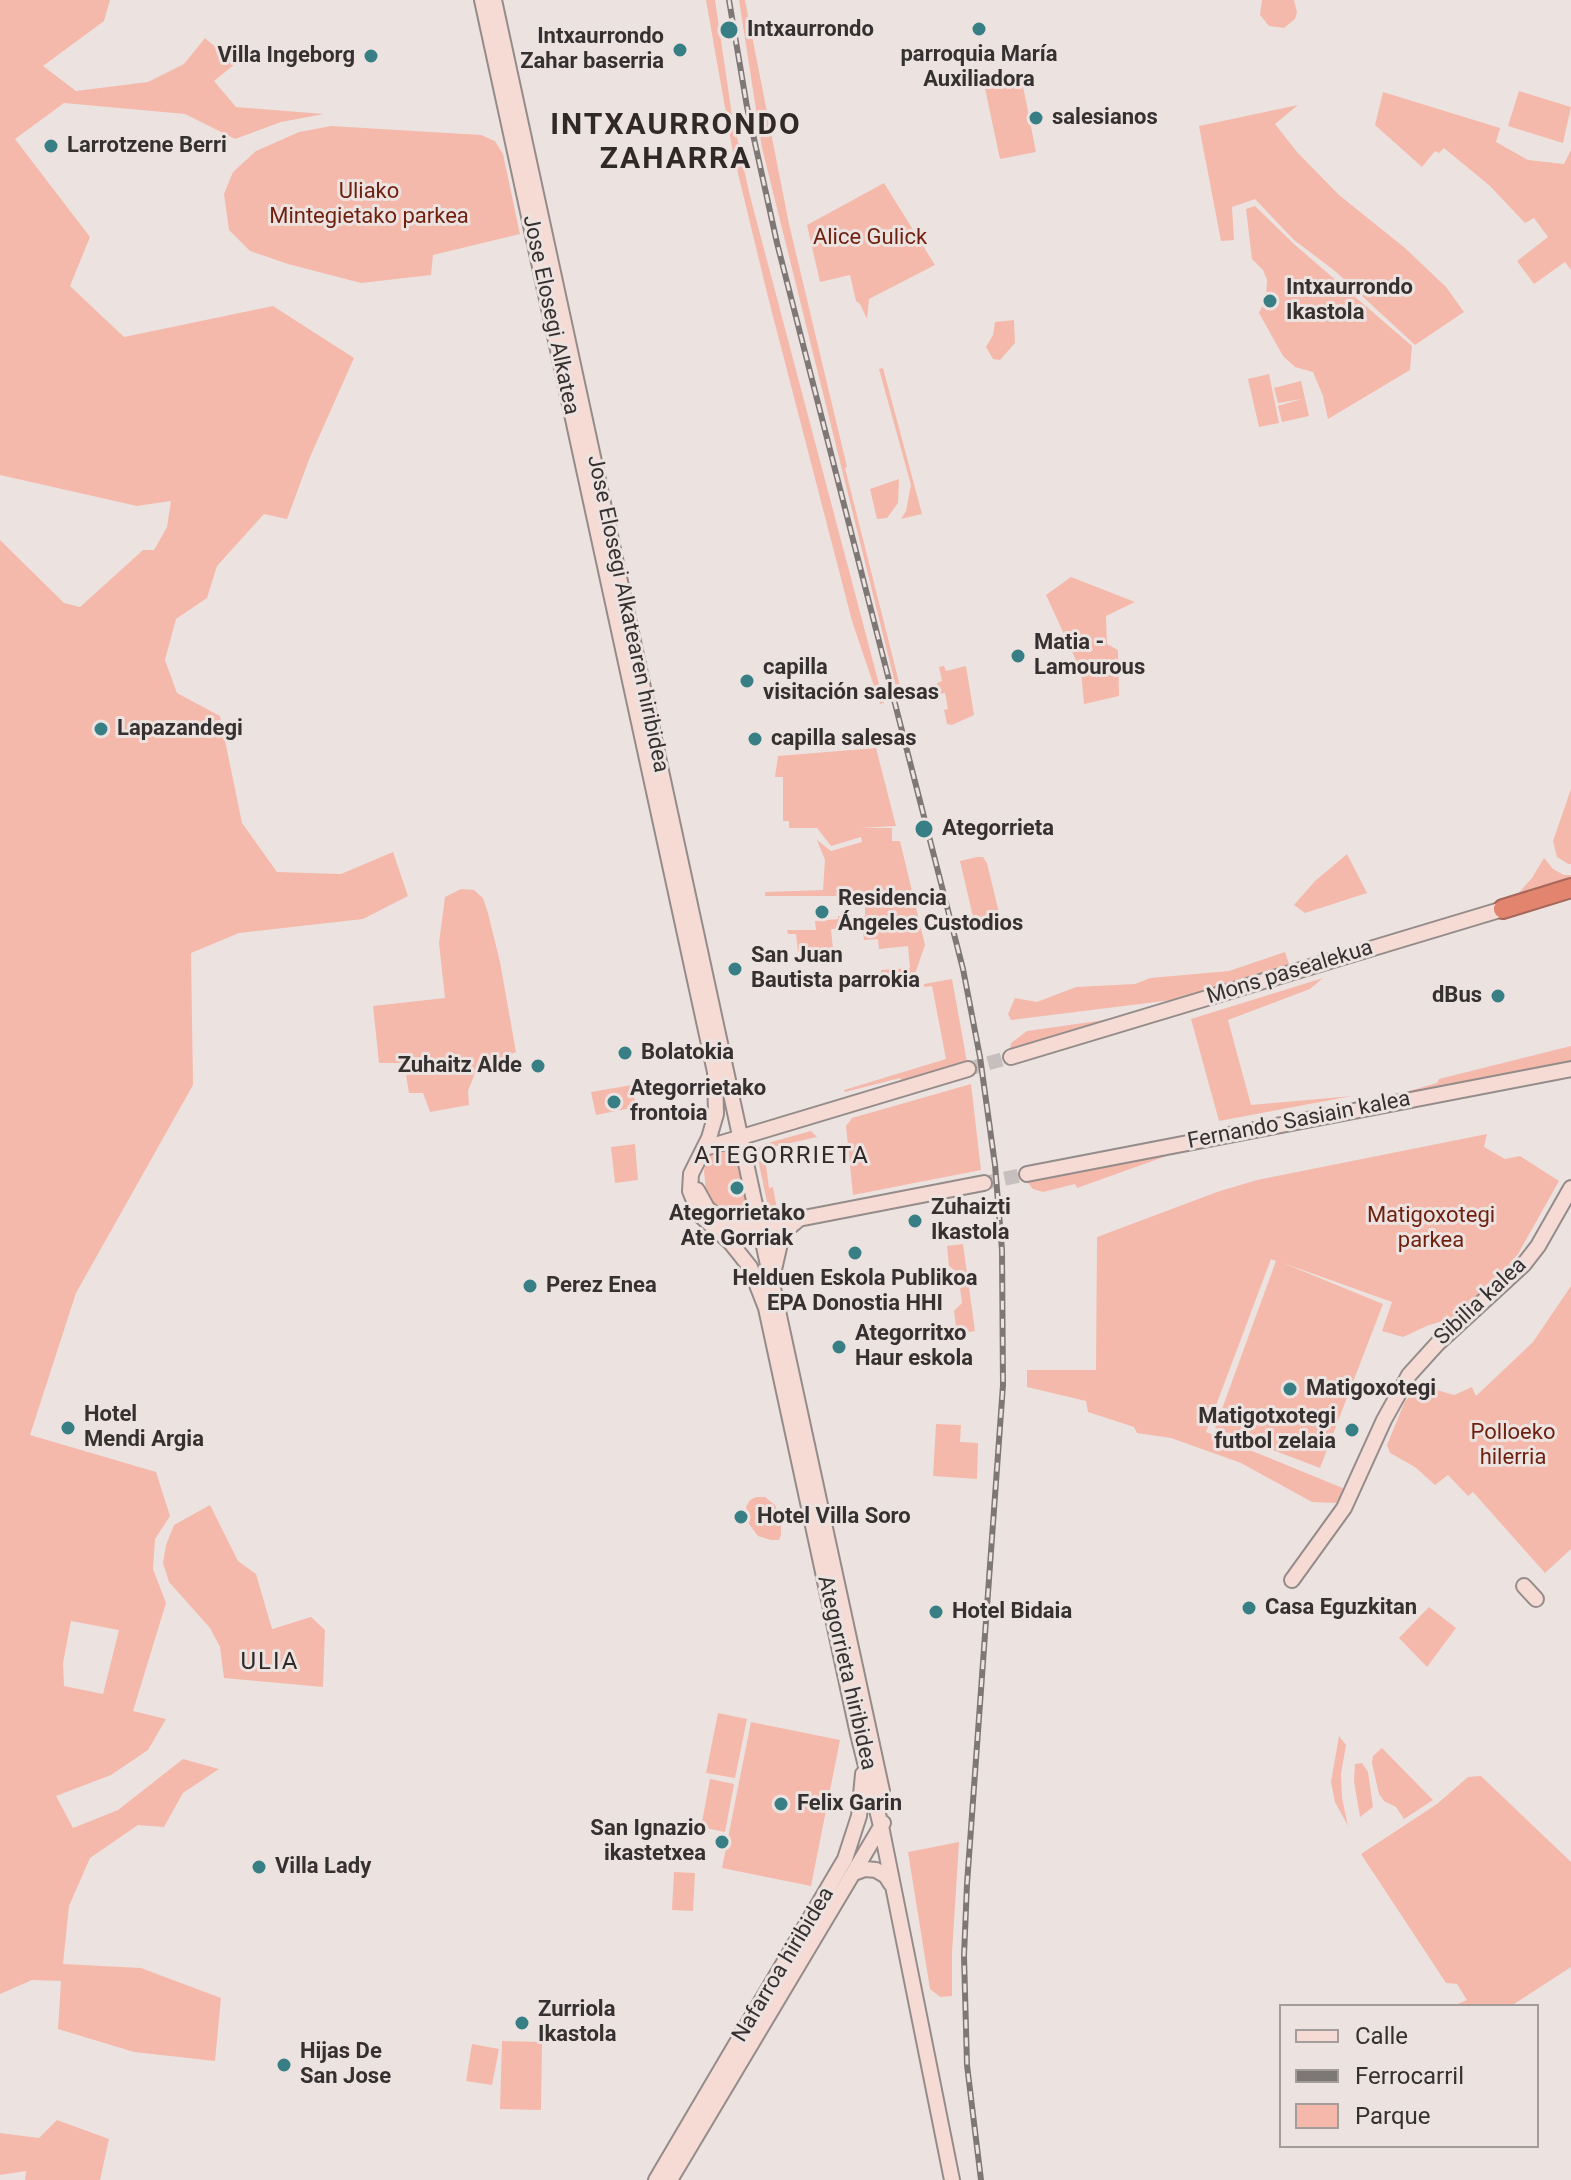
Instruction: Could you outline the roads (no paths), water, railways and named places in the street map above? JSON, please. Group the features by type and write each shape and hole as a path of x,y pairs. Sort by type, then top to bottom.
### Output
{"highway":[{"path":"1503,909 1571,888"}],"main road":[{"name":"Jose Elosegi Alkatea","path":"482,0 715,1072 717,1100 713,1128 705,1148"},
{"name":"Jose Elosegi Alkatearen hiribidea","path":"494,0 798,1402"},
{"name":"Mons pasealekua","path":"1011,1057 1503,909 1535,908 1571,898"},
{"path":"968,1069 705,1148 694,1166 698,1192 713,1214 735,1226 760,1227 984,1183"},
{"name":"Fernando Sasiain kalea","path":"1027,1174 1571,1069"},
{"name":"Ategorrieta hiribidea","path":"694,1166 690,1191 695,1208 742,1254 766,1308 858,1734 884,1821 893,1890 952,2180"},
{"name":"Sibilia kalea","path":"1292,1580 1344,1508 1393,1401 1409,1375 1438,1343 1524,1264 1538,1246 1571,1188"},
{"path":"772,1282 781,1239 799,1219"},
{"name":"Ategorrieta hiribidea","path":"798,1402 960,2180"},
{"path":"1524,1586 1536,1599"},
{"name":"Nafarroa hiribidea","path":"656,2180 845,1859 861,1801 863,1766 858,1734"},
{"name":"Nafarroa hiribidea","path":"670,2180 884,1821"},
{"path":"854,1873 870,1869 881,1872 893,1890"}],"tunnel":[{"path":"968,1069 1011,1057"},
{"path":"984,1183 1027,1174"}],"railway":[{"path":"729,0 747,107 777,243 963,969 980,1057 995,1165 1002,1250 1003,1385 964,1956 967,2065 981,2180"}],"place":[{"name":"parroquia María Auxiliadora","path":"979,29"},
{"name":"Intxaurrondo","path":"729,30"},
{"name":"Intxaurrondo Zahar baserria","path":"680,50"},
{"name":"Villa Ingeborg","path":"371,56"},
{"name":"salesianos","path":"1036,118"},
{"name":"Larrotzene Berri","path":"51,146"},
{"name":"Intxaurrondo Ikastola","path":"1270,301"},
{"name":"Matia - Lamourous","path":"1018,656"},
{"name":"capilla visitación salesas","path":"747,681"},
{"name":"Lapazandegi","path":"101,729"},
{"name":"capilla salesas","path":"755,739"},
{"name":"Ategorrieta","path":"924,829"},
{"name":"Residencia Ángeles Custodios","path":"822,912"},
{"name":"San Juan Bautista parrokia","path":"735,969"},
{"name":"dBus","path":"1498,996"},
{"name":"Bolatokia","path":"625,1053"},
{"name":"Zuhaitz Alde","path":"538,1066"},
{"name":"Ategorrietako frontoia","path":"614,1102"},
{"name":"Ategorrietako Ate Gorriak","path":"737,1188"},
{"name":"Zuhaizti Ikastola","path":"915,1221"},
{"name":"Helduen Eskola Publikoa EPA Donostia HHI","path":"855,1253"},
{"name":"Perez Enea","path":"530,1286"},
{"name":"Ategorritxo Haur eskola","path":"839,1347"},
{"name":"Matigoxotegi","path":"1290,1389"},
{"name":"Hotel Mendi Argia","path":"68,1428"},
{"name":"Matigotxotegi futbol zelaia","path":"1352,1430"},
{"name":"Hotel Villa Soro","path":"741,1517"},
{"name":"Casa Eguzkitan","path":"1249,1608"},
{"name":"Hotel Bidaia","path":"936,1612"},
{"name":"Felix Garin","path":"781,1804"},
{"name":"San Ignazio ikastetxea","path":"722,1842"},
{"name":"Villa Lady","path":"259,1867"},
{"name":"Zurriola Ikastola","path":"522,2023"},
{"name":"Hijas De San Jose","path":"284,2065"}],"district":[{"name":"INTXAURRONDO ZAHARRA","path":"676,143"},
{"name":"ATEGORRIETA","path":"782,1157"},
{"name":"ULIA","path":"270,1663"}],"park label":[{"name":"Uliako Mintegietako parkea","path":"369,204"},
{"name":"Alice Gulick","path":"870,238"},
{"name":"Matigoxotegi parkea","path":"1431,1228"},
{"name":"Polloeko hilerria","path":"1513,1446"}]}
